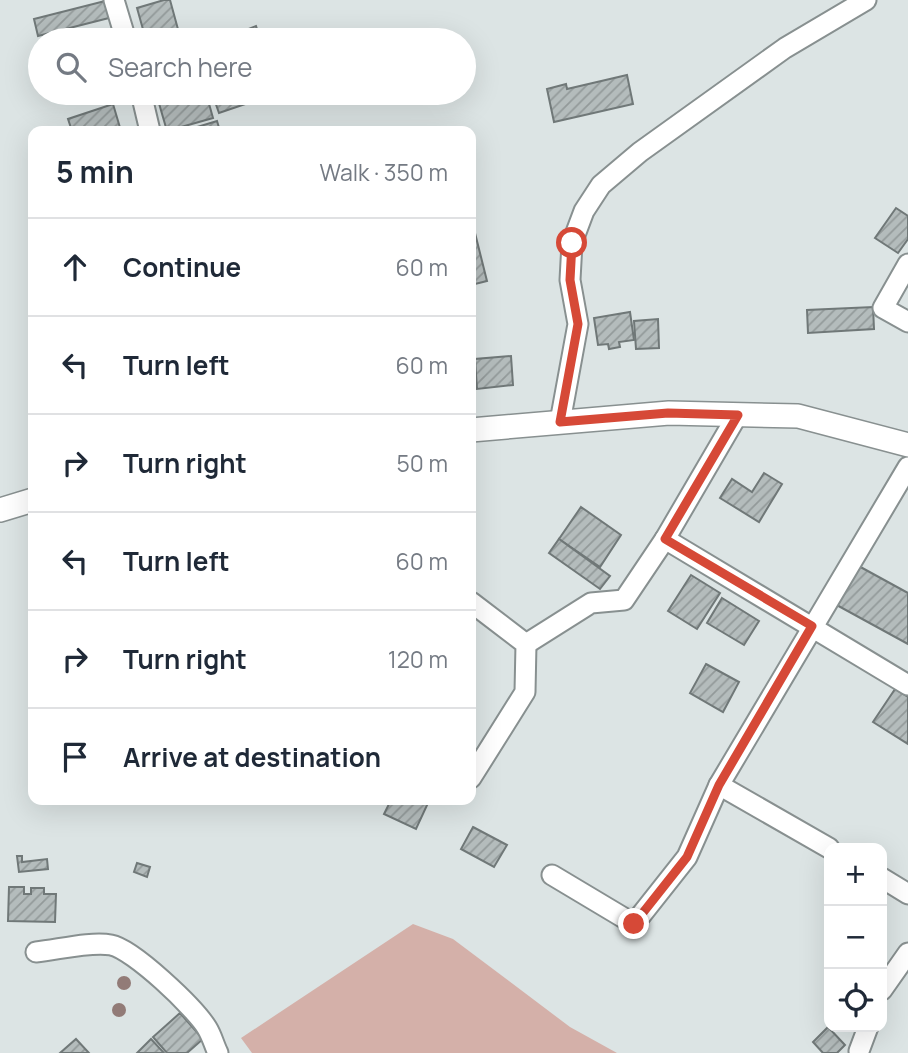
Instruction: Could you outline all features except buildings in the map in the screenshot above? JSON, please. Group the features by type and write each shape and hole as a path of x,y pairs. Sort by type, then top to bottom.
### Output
{"street":[{"path":"114,0 122,28"},
{"path":"560,422 578,324 570,280 572,243 584,211 601,185 640,152 785,48 866,0"},
{"path":"144,105 149,126"},
{"path":"908,264 883,308 908,322"},
{"path":"476,430 668,413 798,416 908,444"},
{"path":"526,644 591,603 624,600 665,539 738,415"},
{"path":"552,876 634,924 687,857 719,785 908,467"},
{"path":"0,510 28,501"},
{"path":"665,539 908,685"},
{"path":"476,606 526,644"},
{"path":"476,770 525,692 526,644"},
{"path":"719,785 824,845"},
{"path":"887,881 908,894"},
{"path":"36,952 114,945 145,965 184,1002 207,1028 218,1053"},
{"path":"887,983 908,953"},
{"path":"859,1051 866,1032"}],"shaded area":[{"path":"413,924 453,939 570,1027 617,1053 252,1053 241,1038"}],"route":[{"path":"572,243 570,280 578,324 560,422 668,413 738,415 665,539 812,626 719,785 687,857 634,924"}]}
